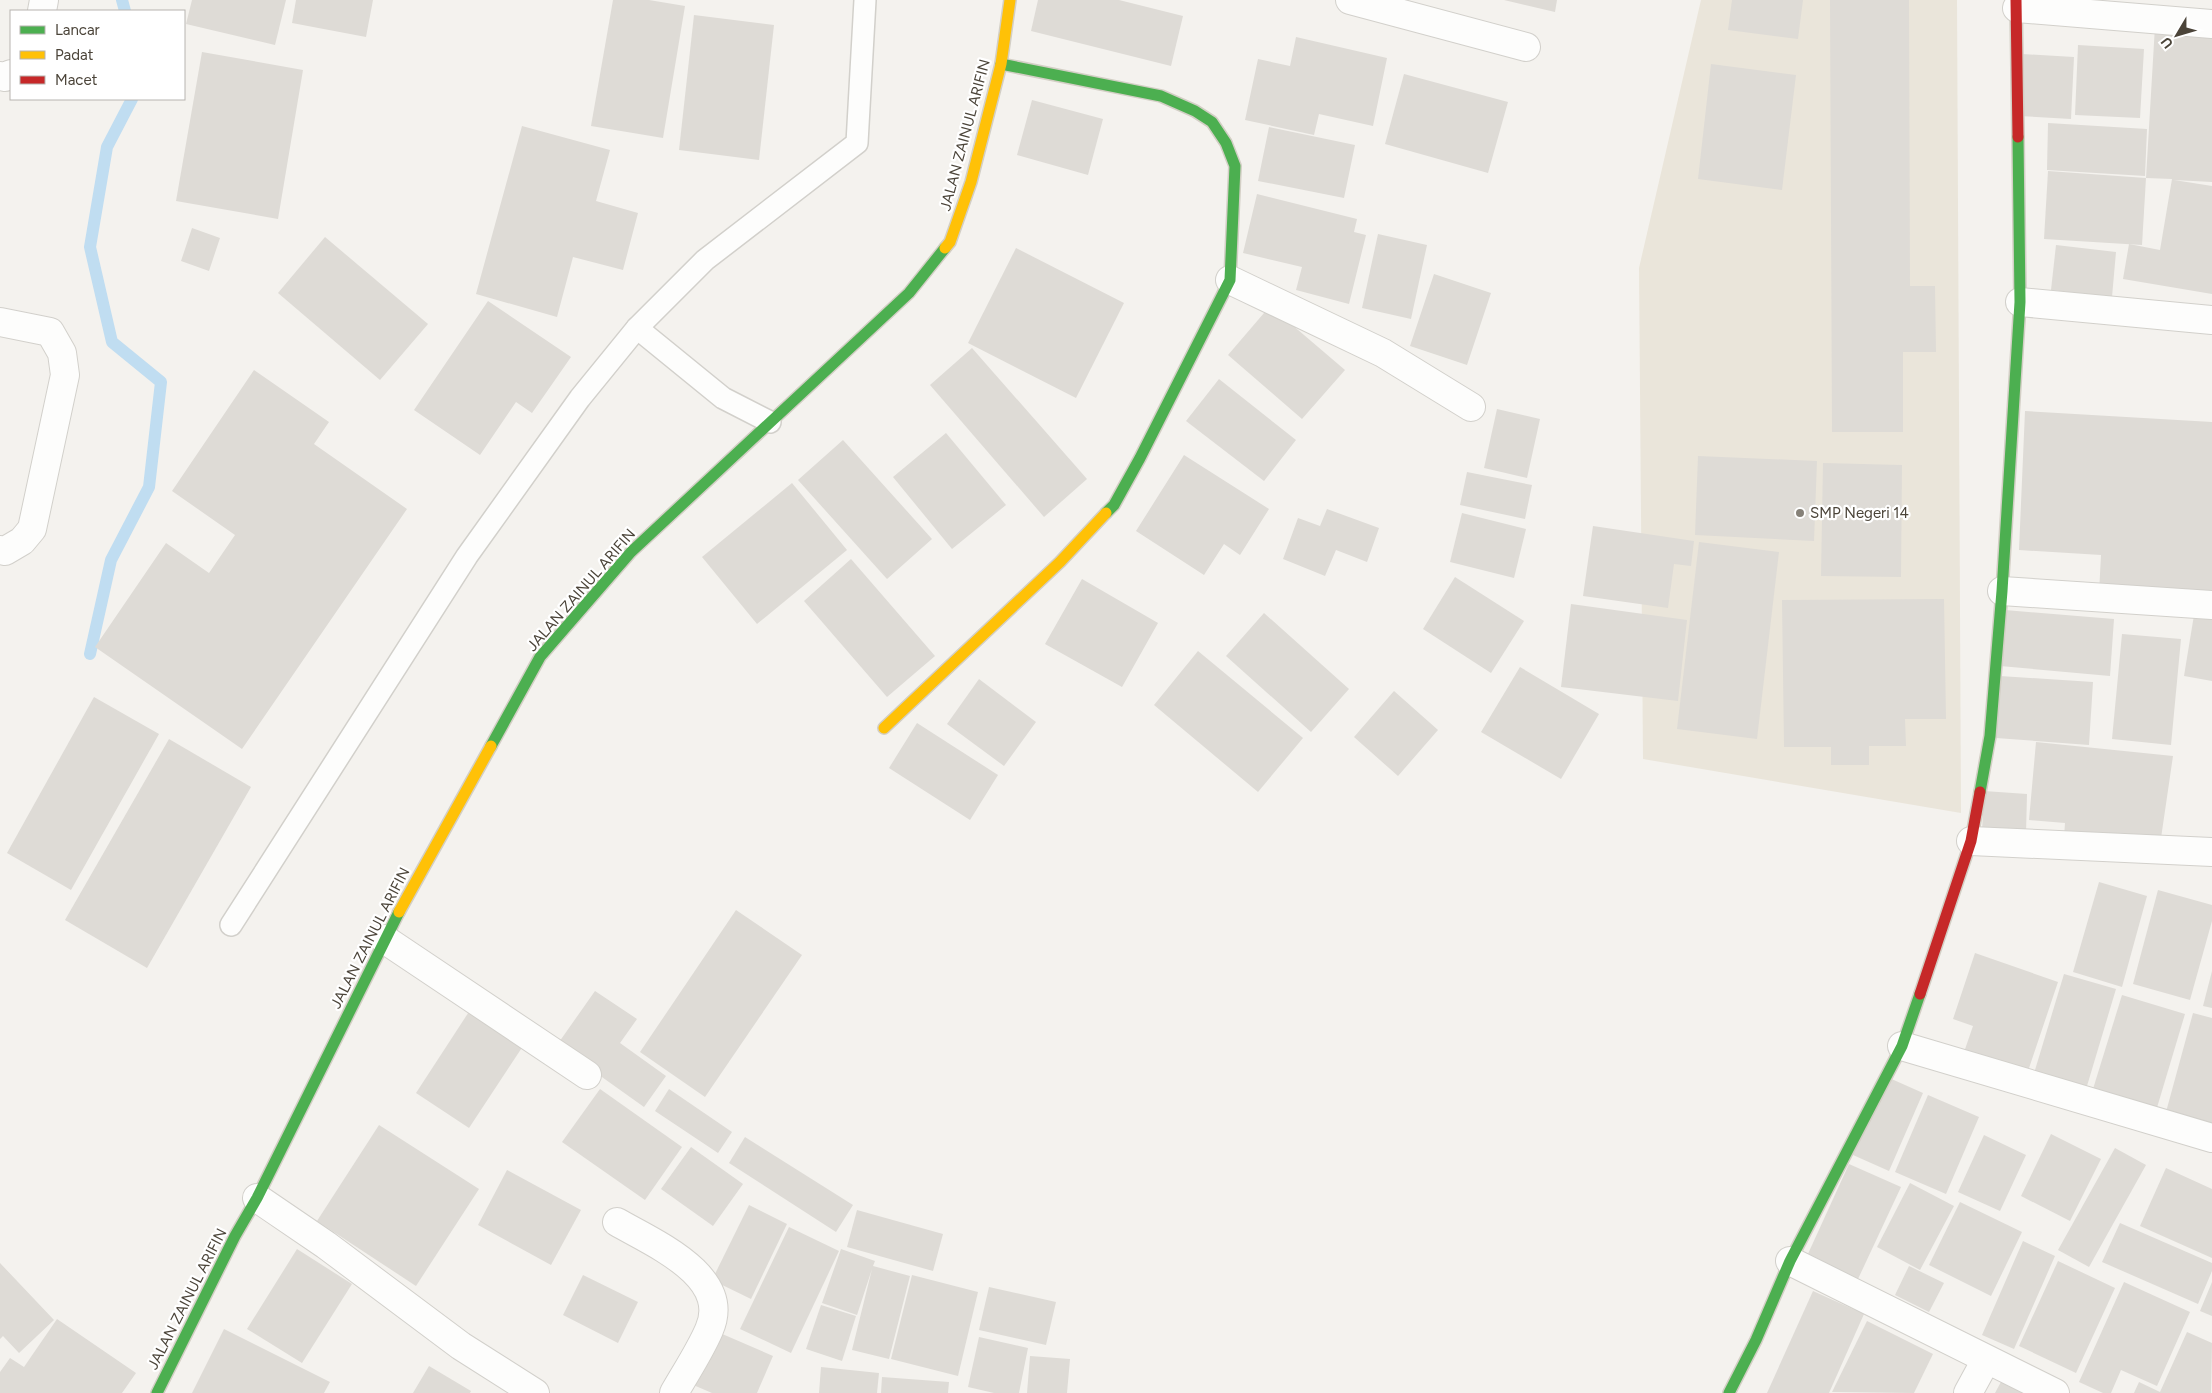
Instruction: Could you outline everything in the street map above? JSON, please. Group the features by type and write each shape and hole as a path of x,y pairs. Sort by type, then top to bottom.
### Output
{"street":[{"name":"JALAN ZAINUL ARIFIN","path":"157,1393 235,1236 257,1198 384,939 540,656 631,552 909,293 950,242 971,182 1001,64 1010,0"},
{"path":"1350,0 1526,47"},
{"path":"1729,1393 1756,1340 1790,1260 1902,1046 1971,841 1990,736 2002,591 2020,302 2017,4 2212,24"},
{"path":"884,728 1060,562 1114,505 1140,458 1230,280 1234,166 1226,143 1212,122 1195,111 1161,96 1001,64"},
{"path":"1230,280 1383,353 1471,406"},
{"path":"2020,302 2212,320"},
{"path":"0,322 50,332 62,353 64,375 32,529 22,541 5,551 0,550"},
{"path":"2002,591 2212,606"},
{"path":"1971,841 2212,852"},
{"path":"384,939 587,1075"},
{"path":"1902,1046 2212,1138"},
{"path":"257,1198 326,1245 461,1346 535,1393"},
{"path":"617,1222 688,1265 700,1277 712,1296 714,1309 710,1328 674,1393"},
{"path":"1790,1260 2055,1393"},
{"path":"1968,1393 1986,1360"}],"lane":[{"path":"231,925 467,556 580,398 637,328 705,260 857,143 865,0"},
{"path":"637,328 723,398 770,422"}],"shaded area":[{"name":"SMP Negeri 14","path":"1701,0 1957,0 1961,813 1643,759 1639,268"}],"building":[{"path":"192,0 286,0 275,45 186,24"},
{"path":"296,0 373,0 366,37 292,23"},
{"path":"613,0 649,0 685,6 663,138 591,126"},
{"path":"1038,0 1119,0 1183,16 1171,66 1031,31"},
{"path":"1504,0 1557,0 1555,12"},
{"path":"1732,0 1803,0 1798,39 1728,30"},
{"path":"1830,0 1909,0 1910,286 1935,286 1936,352 1903,352 1903,432 1832,432"},
{"path":"694,15 774,25 759,160 679,150"},
{"path":"2155,26 2212,30 2212,182 2174,180 2212,186 2212,294 2123,279 2129,244 2160,250 2172,179 2146,178"},
{"path":"1296,37 1387,58 1373,126 1319,114 1314,135 1245,120 1258,59 1290,66"},
{"path":"2078,45 2144,49 2140,118 2075,115"},
{"path":"202,52 303,70 278,219 176,201"},
{"path":"2022,54 2074,57 2071,119 2019,116"},
{"path":"1711,64 1796,75 1782,190 1698,179"},
{"path":"1404,74 1508,102 1488,173 1385,144"},
{"path":"1032,100 1103,119 1088,175 1017,155"},
{"path":"2048,123 2147,129 2145,176 2047,170"},
{"path":"522,126 610,150 596,201 638,213 623,270 573,257 557,317 476,294"},
{"path":"1269,127 1355,145 1344,198 1258,181"},
{"path":"2048,171 2146,178 2142,245 2044,239"},
{"path":"1257,194 1357,219 1354,232 1366,235 1349,304 1296,290 1302,267 1243,253"},
{"path":"192,228 220,238 209,271 181,261"},
{"path":"1378,234 1427,245 1411,319 1362,308"},
{"path":"325,237 428,324 380,380 278,293"},
{"path":"2056,245 2116,252 2112,297 2051,290"},
{"path":"1016,248 1124,303 1076,398 968,343"},
{"path":"1434,274 1491,293 1467,365 1410,346"},
{"path":"488,301 571,357 532,413 516,402 480,455 414,410"},
{"path":"1270,306 1345,370 1302,419 1228,355"},
{"path":"972,348 1087,479 1044,517 930,385"},
{"path":"254,370 329,422 314,444 407,509 242,749 95,647 166,543 209,573 235,535 172,491"},
{"path":"1219,379 1296,440 1264,481 1186,421"},
{"path":"1497,409 1540,419 1527,478 1484,468"},
{"path":"2025,411 2212,422 2212,600 2099,593 2101,555 2019,550"},
{"path":"946,433 1006,505 952,549 893,477"},
{"path":"843,440 932,539 887,579 798,480"},
{"path":"1184,455 1269,509 1240,555 1224,544 1204,575 1136,531"},
{"path":"1698,456 1817,461 1814,541 1695,535"},
{"path":"1823,463 1902,465 1901,577 1821,576"},
{"path":"1467,472 1532,485 1525,519 1460,505"},
{"path":"792,483 847,550 757,624 702,557"},
{"path":"1327,509 1379,528 1367,562 1336,550 1325,576 1283,559 1298,518 1320,526"},
{"path":"1462,513 1526,529 1514,578 1450,562"},
{"path":"1593,526 1694,541 1691,566 1674,564 1668,608 1583,596"},
{"path":"1699,542 1779,552 1757,739 1677,729"},
{"path":"851,559 935,656 887,697 804,601"},
{"path":"1455,577 1524,621 1491,673 1423,629"},
{"path":"1082,579 1158,623 1122,687 1045,644"},
{"path":"1944,599 1946,719 1905,719 1906,746 1869,746 1869,765 1831,765 1831,747 1784,747 1782,600"},
{"path":"1571,604 1687,620 1678,701 1561,687"},
{"path":"2005,610 2114,619 2110,676 2000,666"},
{"path":"1264,613 1349,689 1311,732 1226,656"},
{"path":"2194,615 2212,618 2212,681 2184,676"},
{"path":"2122,634 2181,639 2171,745 2112,739"},
{"path":"1198,651 1303,738 1258,792 1154,705"},
{"path":"1520,667 1599,714 1561,779 1481,732"},
{"path":"2000,676 2093,682 2089,745 1996,738"},
{"path":"979,679 1036,722 1004,766 947,724"},
{"path":"1394,691 1438,730 1398,776 1354,737"},
{"path":"94,697 159,734 71,890 7,853"},
{"path":"917,723 998,775 970,820 889,768"},
{"path":"169,739 251,787 147,968 65,920"},
{"path":"2036,742 2173,756 2160,845 2064,837 2065,823 2029,820"},
{"path":"1984,791 2027,794 2026,834 1982,832"},
{"path":"2099,882 2147,896 2122,987 2073,972"},
{"path":"2158,890 2212,905 2212,921 2190,1000 2133,984"},
{"path":"736,910 802,955 705,1097 640,1052"},
{"path":"1975,953 2058,982 2025,1080 1962,1058 1973,1026 1953,1019"},
{"path":"2212,971 2212,1008 2203,1006"},
{"path":"2064,974 2116,989 2084,1096 2032,1080"},
{"path":"595,991 637,1019 620,1043 666,1076 644,1107 557,1045"},
{"path":"2122,995 2185,1014 2153,1121 2089,1102"},
{"path":"474,1004 527,1040 469,1128 416,1093"},
{"path":"2193,1013 2212,1018 2212,1137 2163,1123"},
{"path":"1887,1077 1923,1093 1889,1171 1853,1155"},
{"path":"600,1089 682,1147 645,1200 562,1142"},
{"path":"669,1089 732,1132 718,1153 655,1111"},
{"path":"1928,1095 1979,1117 1946,1194 1895,1172"},
{"path":"379,1125 479,1189 416,1286 317,1221"},
{"path":"2051,1134 2101,1159 2070,1221 2021,1196"},
{"path":"1984,1135 2026,1155 2000,1211 1958,1192"},
{"path":"745,1137 853,1205 836,1232 729,1163"},
{"path":"691,1147 743,1184 713,1226 661,1189"},
{"path":"2115,1148 2146,1165 2089,1267 2058,1250"},
{"path":"1849,1164 1901,1187 1858,1279 1807,1256"},
{"path":"2166,1168 2212,1189 2212,1258 2140,1226"},
{"path":"507,1170 581,1210 551,1265 478,1225"},
{"path":"1910,1183 1954,1206 1920,1270 1877,1247"},
{"path":"1960,1202 2022,1232 1991,1296 1929,1265"},
{"path":"749,1205 787,1224 751,1299 712,1280"},
{"path":"857,1210 943,1234 933,1271 847,1247"},
{"path":"2120,1223 2212,1263 2212,1271 2198,1304 2102,1262"},
{"path":"789,1227 839,1251 791,1353 740,1329"},
{"path":"2023,1241 2055,1256 2014,1349 1982,1335"},
{"path":"297,1249 352,1284 302,1363 247,1329"},
{"path":"841,1249 875,1261 873,1266 910,1276 889,1359 852,1350 872,1269 857,1315 822,1303"},
{"path":"2058,1261 2115,1288 2076,1373 2019,1346"},
{"path":"0,1263 54,1320 19,1353 3,1336 0,1339"},
{"path":"1909,1266 1944,1283 1929,1312 1895,1295"},
{"path":"583,1275 638,1302 618,1343 563,1315"},
{"path":"912,1275 978,1292 958,1376 891,1359"},
{"path":"2124,1282 2190,1312 2157,1386 2121,1370 2111,1393 2103,1393 2079,1382"},
{"path":"2212,1282 2212,1316 2200,1311"},
{"path":"989,1287 1056,1302 1046,1345 979,1330"},
{"path":"1813,1291 1864,1314 1829,1393 1767,1393"},
{"path":"821,1305 856,1316 842,1361 806,1349"},
{"path":"57,1319 136,1373 122,1393 0,1393 0,1372 10,1358 24,1367"},
{"path":"1867,1321 1933,1354 1914,1393 1832,1392"},
{"path":"224,1329 330,1382 324,1393 192,1393"},
{"path":"713,1330 773,1356 757,1393 712,1393 691,1384"},
{"path":"2187,1332 2212,1343 2211,1393 2134,1393 2139,1382 2160,1392"},
{"path":"979,1337 1028,1348 1019,1393 994,1393 968,1387"},
{"path":"1030,1356 1070,1359 1067,1393 1027,1393"},
{"path":"429,1366 471,1391 470,1393 413,1393"},
{"path":"821,1367 879,1373 877,1393 819,1393"},
{"path":"882,1377 949,1382 948,1393 881,1393"},
{"path":"2002,1380 2026,1393 1995,1393"}],"waterway":[{"path":"122,0 125,10"},
{"path":"90,654 111,560 149,487 161,382 112,342 90,247 107,147 131,100"}],"traffic: fast":[{"path":"1001,64 1161,96 1195,111 1212,122 1226,143 1235,166 1230,280 1140,458 1114,505 1106,513"},
{"path":"1980,792 1990,736 2002,591 2020,302 2018,137"},
{"path":"491,746 540,657 631,552 909,293 945,248"},
{"path":"157,1393 235,1236 257,1198 399,912"},
{"path":"1729,1393 1756,1340 1790,1261 1902,1046 1920,994"}],"traffic: slow":[{"path":"945,248 950,242 971,182 1001,64 1010,0"},
{"path":"884,728 1060,562 1106,513"},
{"path":"399,912 491,746"}],"traffic: jam":[{"path":"2016,0 2018,137"},
{"path":"1920,994 1971,841 1980,792"}],"place":[{"name":"SMP Negeri 14","path":"1800,513"}]}
